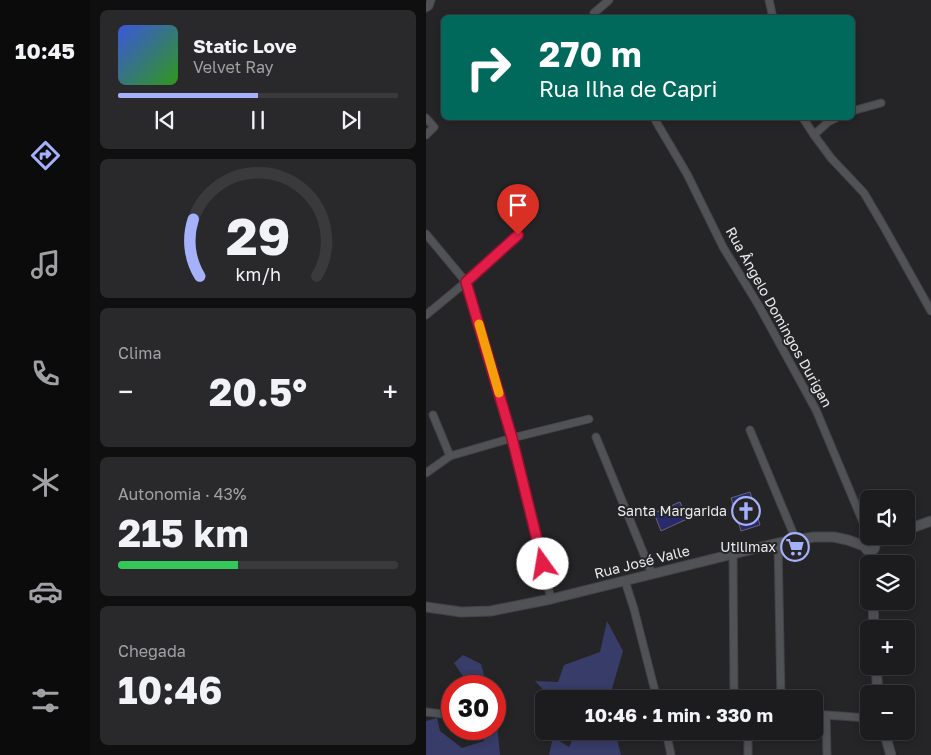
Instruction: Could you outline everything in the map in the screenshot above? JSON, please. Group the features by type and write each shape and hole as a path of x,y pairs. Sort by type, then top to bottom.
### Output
{"street":[{"path":"426,8 432,0"},
{"path":"596,15 609,0"},
{"path":"769,0 772,15"},
{"path":"855,110 881,103"},
{"path":"426,118 434,127 426,135"},
{"name":"Rua Ângelo Domingos Durigan","path":"655,120 687,174 723,247 766,318 816,410 860,518"},
{"path":"804,120 830,158 864,193 931,311"},
{"path":"814,135 832,120"},
{"path":"426,234 466,282 512,438 551,600"},
{"path":"426,315 518,235"},
{"path":"433,415 450,456"},
{"path":"426,473 450,456 589,419"},
{"path":"750,430 796,540"},
{"path":"596,437 652,574"},
{"path":"915,527 931,521"},
{"name":"Rua José Valle","path":"426,606 462,612 492,612 551,600 778,543 814,537 834,537 860,541"},
{"path":"778,543 781,690"},
{"path":"733,554 734,690"},
{"path":"625,581 656,690"},
{"path":"426,712 441,714"},
{"path":"827,755 826,715 860,717"},
{"path":"668,740 671,755"},
{"path":"748,740 748,755"},
{"path":"887,740 891,755"}],"shaded area":[{"path":"607,621 623,651 612,690 544,690 535,681 558,682 564,665 600,652"},
{"path":"463,655 481,664 484,675 462,675 454,663"},
{"path":"437,718 441,740 452,740 462,748 484,741 498,740 500,755 426,755 426,721"},
{"path":"552,740 558,740 569,747 572,740 617,740 621,755 549,755"}],"building":[{"name":"Santa Margarida","path":"750,492 760,525 741,531 731,498"},
{"path":"680,502 687,519 661,531 654,513"}],"slow traffic":[{"path":"479,324 499,393"}],"place":[{"name":"Santa Margarida","path":"746,511"},
{"name":"Utilimax","path":"795,547"}],"route":[{"path":"518,235 466,282 512,438 543,564"}]}
